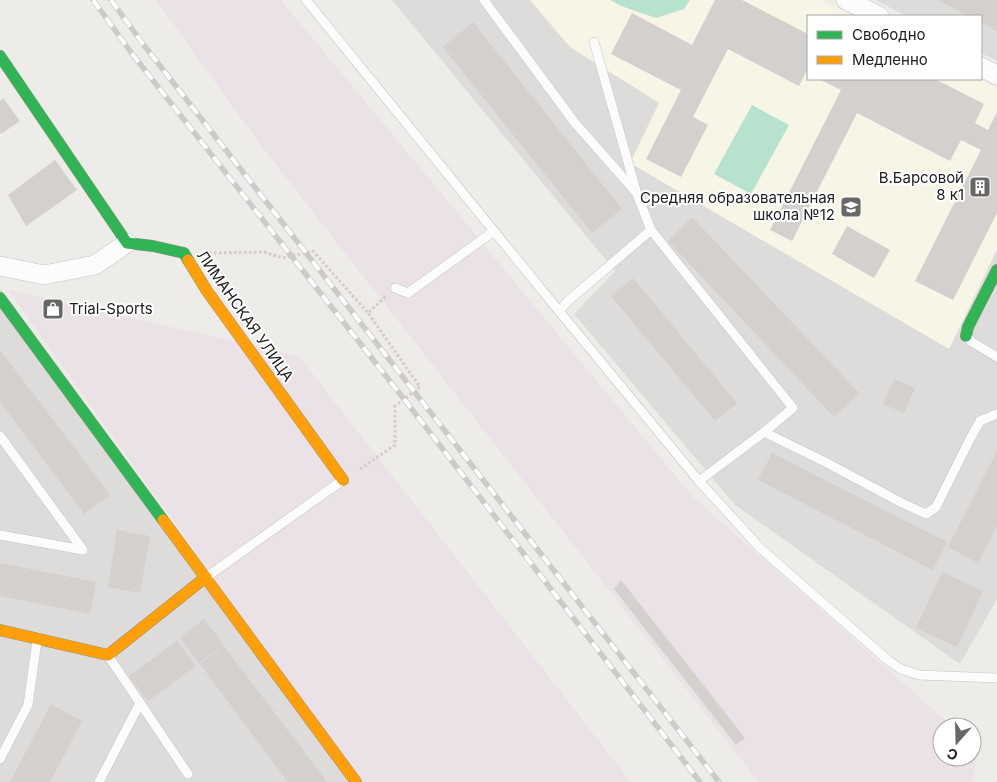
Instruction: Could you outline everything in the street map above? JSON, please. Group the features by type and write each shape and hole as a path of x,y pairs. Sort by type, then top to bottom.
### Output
{"street":[{"path":"846,0 877,15"},
{"path":"0,56 127,243 95,265 44,275 0,266"},
{"path":"982,68 997,75"},
{"name":"ЛИМАНСКАЯ УЛИЦА","path":"127,243 153,246 184,253 207,291 343,480"},
{"path":"966,336 968,327 997,270"},
{"path":"0,298 356,782"},
{"path":"0,630 108,655 206,577"}],"lane":[{"path":"306,0 699,481 761,549 900,669 919,675 997,678"},
{"path":"484,0 575,122 637,194"},
{"path":"594,42 637,194 652,230 793,408 699,481"},
{"path":"559,311 568,301 652,230"},
{"path":"395,288 408,293 494,231"},
{"path":"966,336 972,342 997,357"},
{"path":"764,432 827,463 902,504 926,514 936,507 980,421 997,414"},
{"path":"0,436 82,550 0,535"},
{"path":"206,577 343,480"},
{"path":"0,759 28,705 38,639"},
{"path":"108,655 188,774"},
{"path":"99,782 140,703"}],"path":[{"path":"184,253 264,252 283,258 313,251 368,313 420,387 395,406 395,445 343,480"},
{"path":"368,313 395,288"}],"shaded area":[{"path":"156,0 281,0 692,496 942,717 932,717 932,767 975,767 972,782 759,782 262,147"},
{"path":"392,0 815,0 807,15 807,80 997,88 997,599 960,664 735,505 574,314 615,271"},
{"name":"Средняя образовательная школа №12","path":"530,0 822,0 852,15 807,15 807,80 981,80 997,88 997,250 949,349 630,163 659,103 570,47"},
{"path":"875,0 997,0 997,61 982,54 982,15 905,15"},
{"path":"0,288 360,782 0,782"},
{"path":"8,290 299,356 631,782 360,782"}],"green space":[{"path":"610,0 690,0 684,9 656,18 621,6"},
{"path":"752,105 789,125 751,194 714,174"}],"building":[{"path":"715,0 742,0 807,33 807,72 799,86 728,49 693,117 708,125 681,177 646,159 681,90 611,54 632,13 692,45"},
{"path":"938,0 997,0 997,31 982,23 982,15 967,15"},
{"path":"473,22 622,209 592,233 443,47"},
{"name":"В.Барсовой 8 к1","path":"821,80 937,80 984,104 975,123 988,130 997,112 997,213 953,300 915,281 981,150 961,140 950,161 857,113 792,241 770,230 841,90"},
{"path":"3,98 20,121 1,134 0,101"},
{"path":"55,160 77,190 26,226 8,195"},
{"path":"692,217 859,393 834,417 668,241"},
{"path":"847,226 890,250 874,278 832,254"},
{"path":"633,278 737,403 715,421 611,296"},
{"path":"0,350 110,495 84,514 0,402"},
{"path":"894,379 915,388 904,413 883,404"},
{"path":"997,451 997,526 978,563 948,547"},
{"path":"772,453 947,542 933,570 758,480"},
{"path":"117,530 150,536 140,593 108,587"},
{"path":"0,563 96,582 90,614 0,596"},
{"path":"942,572 983,591 957,647 916,628"},
{"path":"621,580 745,738 736,745 614,589"},
{"path":"204,619 224,645 199,663 180,638"},
{"path":"177,641 196,666 148,701 129,676"},
{"path":"224,646 327,782 288,782 200,664"},
{"path":"51,704 82,721 50,782 10,782"}],"railway":[{"path":"93,0 133,55 404,399 700,782"},
{"path":"111,0 143,44 719,782"}],"traffic: fast":[{"path":"0,56 127,243 153,246 184,253 188,260"},
{"path":"966,336 968,327 997,270"},
{"path":"0,298 163,520"}],"traffic: slow":[{"path":"188,260 207,291 343,480"},
{"path":"163,520 356,782"},
{"path":"0,630 108,655 206,577"}],"place":[{"name":"В.Барсовой 8 к1","path":"980,187"},
{"name":"Средняя образовательная школа №12","path":"851,207"},
{"name":"Trial-Sports","path":"53,309"}]}
